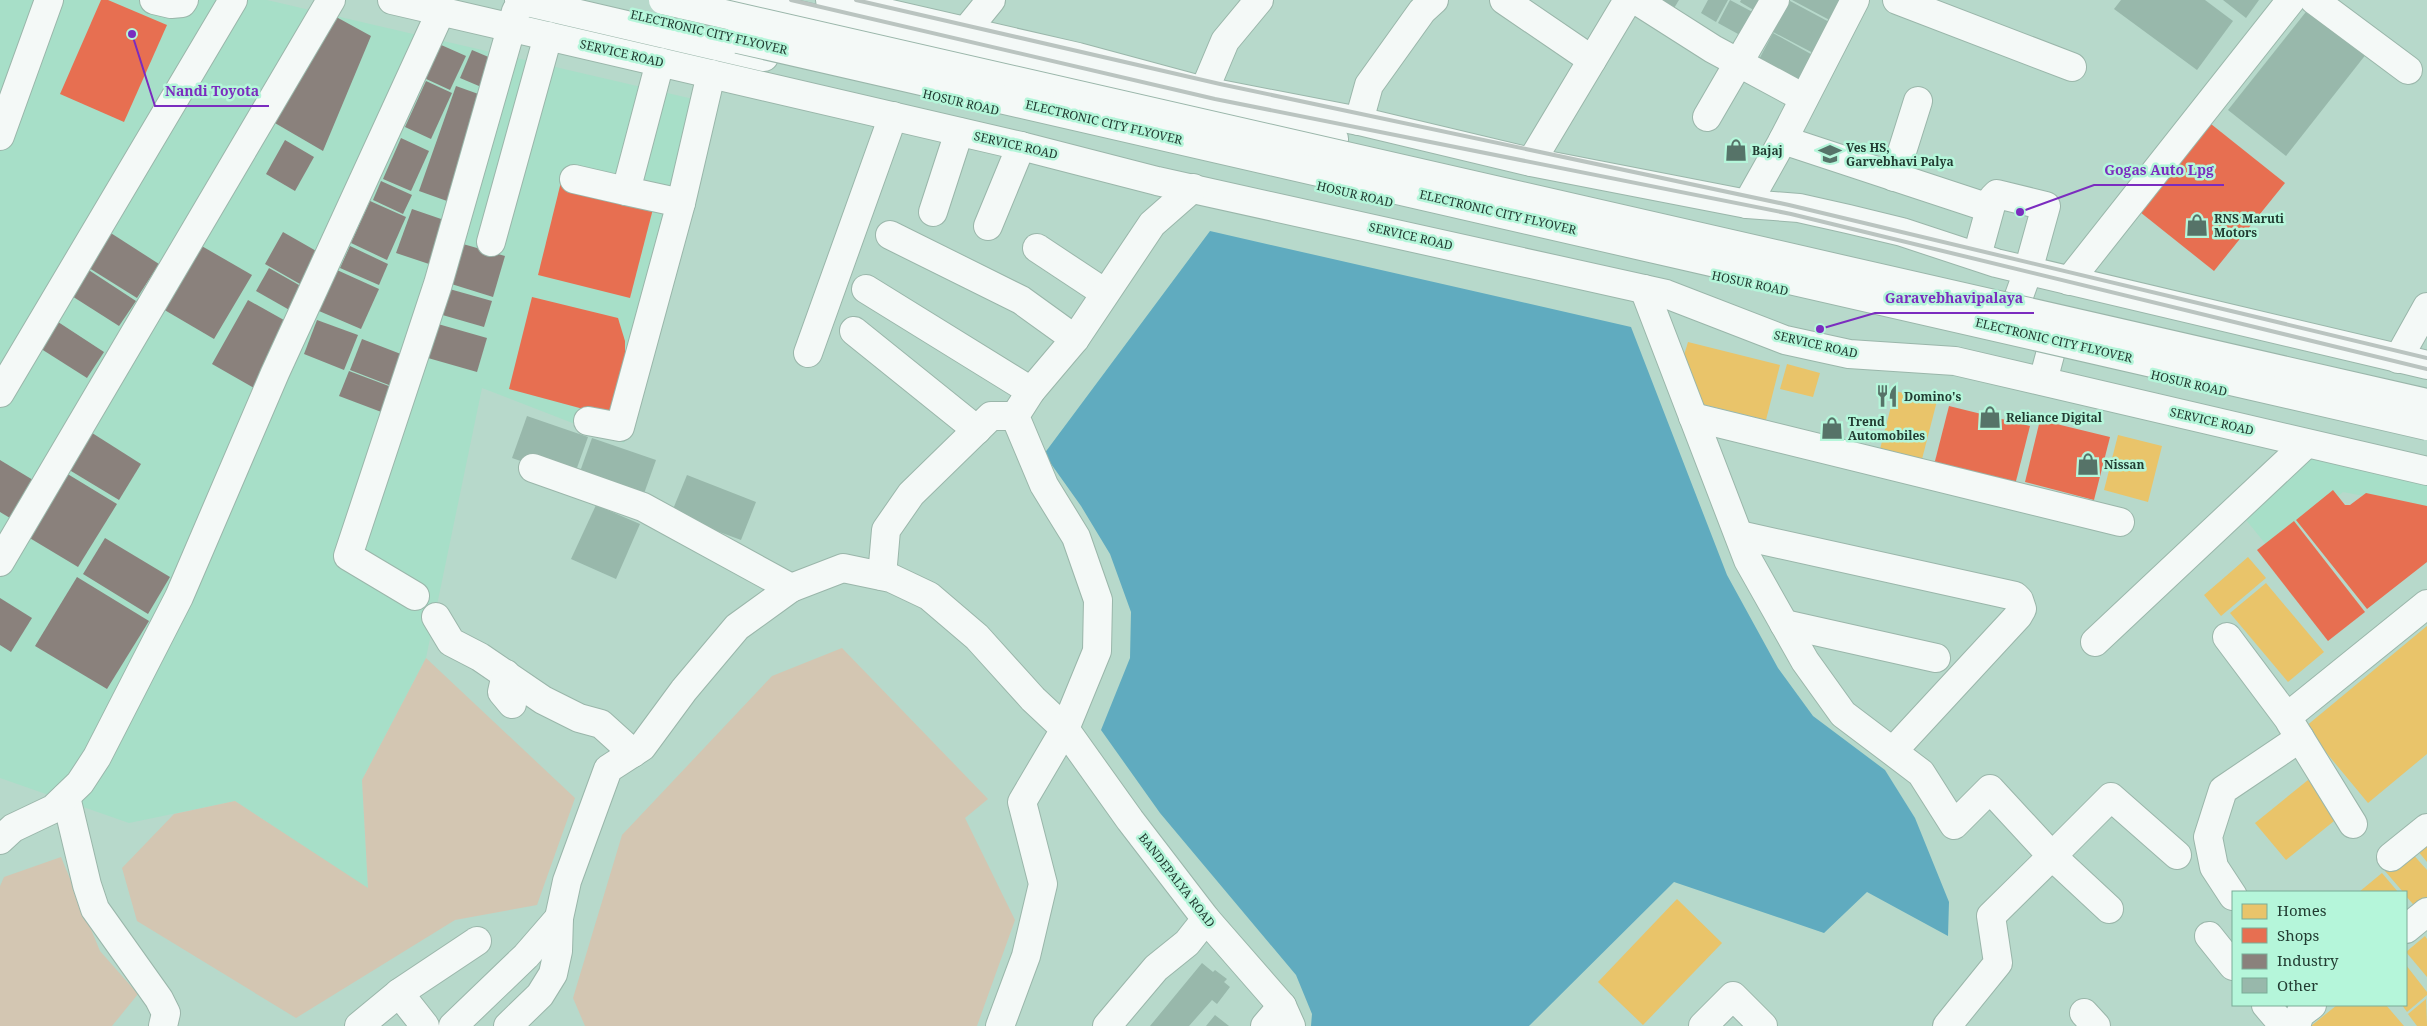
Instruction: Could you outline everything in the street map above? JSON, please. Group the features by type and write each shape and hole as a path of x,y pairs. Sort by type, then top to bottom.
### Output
{"main road":[{"path":"0,136 49,0"},
{"path":"154,0 171,4 182,3 184,0"},
{"path":"0,393 233,0"},
{"path":"0,562 331,0"},
{"name":"SERVICE ROAD","path":"392,0 1021,146 1157,181 1666,294 1785,340 1840,352 1955,361 2427,471"},
{"path":"415,596 348,556 438,284 510,28 520,0"},
{"name":"HOSUR ROAD","path":"520,0 1200,158 2427,438"},
{"name":"ELECTRONIC CITY FLYOVER","path":"570,0 2427,426"},
{"name":"ELECTRONIC CITY FLYOVER","path":"663,0 2427,403"},
{"path":"734,0 1208,101 2019,296 2427,389"},
{"path":"830,0 890,7 965,32 1078,57 1208,101 1359,121 1530,162 1747,204 1798,208 1902,232 2028,271 2427,365"},
{"path":"965,32 991,0"},
{"path":"1359,121 1370,85 1422,12 1434,0"},
{"path":"1504,0 1592,60"},
{"path":"1530,162 1628,0"},
{"path":"1636,0 1738,63 1804,98"},
{"path":"1707,117 1775,0"},
{"path":"1747,204 1783,140 1854,0"},
{"path":"1897,0 2072,67"},
{"path":"2069,281 2292,0"},
{"path":"2314,0 2417,67"},
{"path":"2345,0 2417,67"},
{"path":"1200,158 1208,101 1225,41 1252,2"},
{"path":"0,840 13,828 53,809 80,783 97,757 179,597 275,373 441,12"},
{"path":"491,242 548,36"},
{"path":"626,191 660,62"},
{"path":"588,421 620,427 681,203 711,74"},
{"path":"1894,177 1918,101"},
{"path":"808,353 893,116"},
{"path":"933,212 959,132"},
{"path":"1783,140 1977,204"},
{"path":"988,226 1021,146"},
{"path":"574,179 681,203"},
{"path":"1152,224 1157,181"},
{"path":"1015,416 1031,391 1075,339 1152,224 1194,188"},
{"path":"1976,256 1994,198 1997,194 2043,203 2046,209 2019,296"},
{"path":"890,235 1021,300 1075,339"},
{"path":"1037,248 1105,293"},
{"path":"866,289 1031,391"},
{"path":"1644,289 1748,560 1804,661 1843,714 1921,773 1954,825 1990,789 2052,856 2109,909"},
{"path":"2398,359 2427,307"},
{"path":"854,331 977,430"},
{"path":"2044,381 2051,351"},
{"path":"882,576 886,530 911,494 991,416 1015,416"},
{"path":"1000,1026 1026,956 1043,884 1022,802 1065,729 1097,651 1098,600 1076,537 1044,485 1015,416"},
{"path":"1693,417 2120,522"},
{"path":"2095,642 2306,444"},
{"path":"533,468 643,507 791,588"},
{"path":"1739,535 2015,596 2019,600 2022,609 2018,616 1893,751"},
{"name":"BANDEPALYA ROAD","path":"521,1022 553,974 558,951 559,918 568,881 608,769 642,747 684,690 738,627 791,588 843,568 882,576 929,596 977,637 1034,699 1065,729 1130,820 1206,919 1287,1016"},
{"path":"2232,894 2214,867 2208,837 2223,790 2427,604"},
{"path":"436,617 450,642 480,657 550,704 579,718 601,724 633,753"},
{"path":"1784,624 1936,658"},
{"path":"2227,637 2293,727 2353,824"},
{"path":"506,674 502,692 512,704"},
{"path":"66,797 87,885 95,909 159,999 166,1013 163,1026"},
{"path":"1953,1020 1998,963 1991,916 2111,797 2177,855"},
{"path":"2391,857 2427,828"},
{"path":"2407,928 2427,912"},
{"path":"453,1026 526,956 559,918"},
{"path":"1107,1026 1156,968 1187,943 1206,919"},
{"path":"2209,936 2232,965"},
{"path":"359,1026 399,993 477,941"},
{"path":"399,993 425,1026"},
{"path":"1703,1026 1733,996 1763,1026"},
{"path":"2267,1006 2284,1026"},
{"path":"2296,1026 2300,1014 2311,1006"},
{"path":"1265,1026 1287,1016"}],"shaded area":[{"path":"0,0 267,0 719,105 624,443 482,388 426,658 362,780 368,889 235,801 129,823 0,778"},
{"path":"2309,456 2427,483 2427,508 2343,492 2272,552 2242,515"},
{"path":"842,648 988,799 965,818 1015,920 977,1026 585,1026 573,998 622,835 772,676"},
{"path":"426,658 575,798 537,905 455,920 296,1018 137,921 122,868 174,814 235,801 368,888 362,780"},
{"path":"61,857 100,951 138,994 112,1026 0,1026 0,886 4,877"}],"water":[{"path":"1210,231 1631,327 1727,575 1778,668 1813,716 1885,770 1915,818 1949,902 1948,936 1867,892 1824,933 1674,882 1529,1026 1311,1026 1312,1014 1296,975 1160,813 1101,730 1130,658 1131,612 1110,554 1081,506 1044,454"}],"building: Homes":[{"path":"1688,342 1780,365 1766,420 1698,403 1681,365"},
{"path":"1787,364 1820,373 1813,397 1780,389"},
{"path":"1895,391 1937,401 1921,463 1879,453"},
{"path":"2118,435 2162,446 2148,502 2104,490"},
{"path":"2248,557 2266,578 2221,616 2204,595"},
{"path":"2266,583 2324,652 2288,682 2230,613"},
{"path":"2427,626 2427,754 2368,803 2305,727"},
{"path":"2308,780 2339,817 2286,860 2255,823"},
{"path":"2427,841 2427,862 2417,850"},
{"path":"2410,851 2427,870 2427,903 2418,910 2407,897 2407,891 2402,891 2385,871"},
{"path":"2382,873 2397,891 2360,891"},
{"path":"1677,899 1722,943 1643,1025 1598,982"},
{"path":"2425,936 2427,939 2427,977 2407,953"},
{"path":"2407,966 2427,992 2427,995 2407,1012 2403,1006 2407,1006"},
{"path":"2426,999 2427,1026 2417,1026 2408,1014"},
{"path":"2336,1006 2387,1006 2404,1026 2311,1026"}],"building: Shops":[{"path":"101,0 108,0 167,25 124,122 60,94"},
{"path":"2211,124 2285,183 2214,271 2140,212"},
{"path":"561,182 654,205 630,298 538,275"},
{"path":"532,297 618,318 625,341 625,367 613,417 509,389"},
{"path":"1949,406 2030,426 2015,485 1934,465"},
{"path":"2040,420 2110,437 2094,500 2025,482"},
{"path":"2333,490 2345,505 2350,505 2366,493 2427,506 2427,562 2367,609 2296,520"},
{"path":"2294,521 2365,612 2328,641 2257,550"}],"building: Industry":[{"path":"329,13 371,36 323,151 268,119"},
{"path":"439,44 466,56 450,90 424,78"},
{"path":"472,50 498,61 486,89 460,78"},
{"path":"426,81 452,93 431,139 405,127"},
{"path":"456,86 484,96 447,201 419,191"},
{"path":"401,138 429,151 411,191 383,179"},
{"path":"285,140 314,157 295,191 266,174"},
{"path":"381,181 412,195 403,214 373,200"},
{"path":"370,201 406,217 387,260 351,243"},
{"path":"412,209 447,221 432,265 396,253"},
{"path":"103,228 159,264 137,298 81,263"},
{"path":"283,232 325,256 307,288 265,264"},
{"path":"193,241 252,275 214,339 156,305"},
{"path":"456,242 505,256 493,297 445,282"},
{"path":"350,246 388,264 379,285 340,268"},
{"path":"81,265 136,301 119,326 64,291"},
{"path":"269,268 306,289 293,312 256,291"},
{"path":"337,270 379,289 361,329 319,311"},
{"path":"446,288 492,301 484,327 439,314"},
{"path":"248,300 291,324 254,388 212,364"},
{"path":"52,318 104,352 87,378 35,345"},
{"path":"317,320 358,335 344,370 304,354"},
{"path":"438,324 487,338 477,372 428,358"},
{"path":"362,339 406,356 394,387 350,370"},
{"path":"349,371 394,388 384,413 339,396"},
{"path":"89,431 141,464 119,500 66,468"},
{"path":"0,460 33,480 10,518 0,512"},
{"path":"61,470 117,504 78,567 23,534"},
{"path":"105,538 170,577 148,614 83,574"},
{"path":"77,577 149,621 107,689 35,646"},
{"path":"0,598 32,618 11,652 0,645"}],"building: Other":[{"path":"1648,0 1679,0 1671,13"},
{"path":"1708,0 1728,0 1716,22 1701,13"},
{"path":"1730,0 1762,17 1749,40 1718,23"},
{"path":"1741,0 1771,0 1762,15 1740,2"},
{"path":"1792,0 1850,0 1837,24"},
{"path":"2121,0 2205,0 2233,21 2197,70 2114,9"},
{"path":"2223,0 2259,0 2246,18"},
{"path":"1790,1 1831,23 1815,54 1773,32"},
{"path":"2309,8 2367,53 2286,156 2228,110"},
{"path":"1773,33 1818,58 1801,89 1756,65"},
{"path":"527,416 588,437 573,479 512,458"},
{"path":"592,438 656,460 641,502 577,480"},
{"path":"687,475 756,502 741,540 671,514"},
{"path":"596,505 640,524 616,579 571,559"},
{"path":"1202,963 1213,972 1215,970 1227,979 1224,982 1230,987 1217,1004 1212,1000 1189,1026 1150,1026"},
{"path":"1215,1015 1229,1026 1206,1026"}],"railway":[{"path":"791,0 1215,99 1791,214 2427,369"},
{"path":"856,0 1220,84 1789,205 2427,358"}],"place":[{"name":"Nandi Toyota","path":"132,34"},
{"name":"Bajaj","path":"1736,150"},
{"name":"Ves HS, Garvebhavi Palya","path":"1830,154"},
{"name":"Gogas Auto Lpg","path":"2020,212"},
{"name":"RNS Maruti Motors","path":"2197,225"},
{"name":"Garavebhavipalaya","path":"1820,329"},
{"name":"Domino's","path":"1887,396"},
{"name":"Reliance Digital","path":"1990,417"},
{"name":"Trend Automobiles","path":"1832,428"},
{"name":"Nissan","path":"2088,464"}]}
